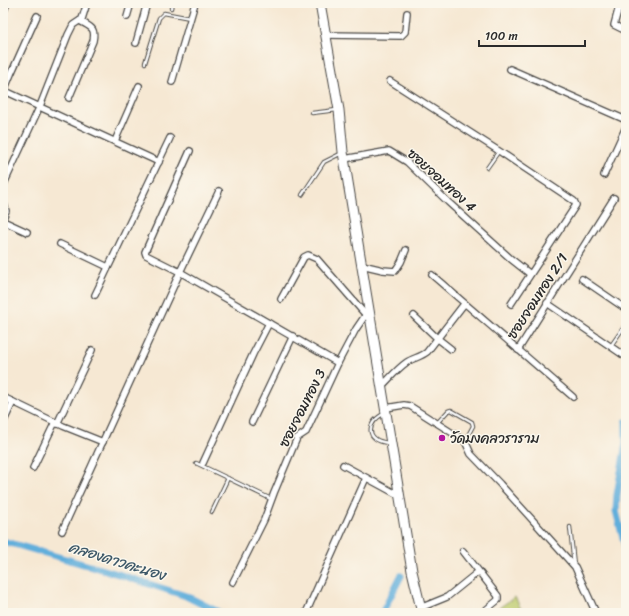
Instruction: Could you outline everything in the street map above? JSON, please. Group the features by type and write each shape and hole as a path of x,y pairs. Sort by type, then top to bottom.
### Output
{"main road":[{"path":"320,3 338,110 368,312 386,410 390,443 412,571 421,611"}],"street":[{"path":"3,13 7,3"},
{"path":"3,186 40,106 68,35 74,25 80,21 83,16 87,3"},
{"path":"127,17 131,3"},
{"path":"136,42 148,3"},
{"path":"172,82 195,3"},
{"path":"620,3 614,25 626,31"},
{"path":"326,35 401,36 405,32 407,13"},
{"path":"38,16 10,74 4,91 40,106 160,162"},
{"path":"69,98 94,41 95,34 92,29 80,21"},
{"path":"510,69 626,120"},
{"path":"390,81 499,151 576,203 576,206 511,304"},
{"path":"115,141 139,86"},
{"path":"604,175 626,127"},
{"path":"95,295 160,162 170,138"},
{"path":"190,151 145,252 146,255 180,272 338,363"},
{"name":"ซอยจอมทอง 4","path":"344,156 389,152 407,162 448,202 511,259 530,274"},
{"path":"62,531 219,190"},
{"name":"ซอยจอมทอง 2/1","path":"432,275 518,350 614,198"},
{"path":"3,200 6,211 3,218"},
{"path":"3,221 27,232"},
{"path":"60,244 108,267"},
{"path":"362,266 395,271 406,250"},
{"path":"281,299 304,257 308,255 317,259 368,312"},
{"path":"582,279 626,309"},
{"path":"547,303 626,357"},
{"path":"382,387 396,371 408,361 420,357 427,352 464,304"},
{"name":"ซอยจอมทอง 3","path":"233,582 264,520 297,438 306,432 338,363 356,329 368,312"},
{"path":"414,316 451,349"},
{"path":"203,463 253,354 269,323"},
{"path":"252,422 293,336"},
{"path":"33,468 92,350"},
{"path":"518,350 573,397"},
{"path":"3,397 56,423 103,442"},
{"path":"3,423 13,402"},
{"path":"386,410 404,405 410,406 465,441 471,454 575,567 596,613"},
{"path":"343,465 400,496"},
{"path":"306,613 366,478"},
{"path":"463,551 498,596 498,600 482,613"},
{"path":"421,611 447,597 478,572"}],"lane":[{"path":"171,8 172,3"},
{"path":"145,63 159,18 162,14 164,13 191,18"},
{"path":"312,113 338,110"},
{"path":"487,168 499,151"},
{"path":"302,195 324,162 344,156"},
{"path":"610,347 626,324"},
{"path":"386,410 373,421 371,430 373,435 379,441 390,443"},
{"path":"437,424 448,411 451,410 472,422 473,426 465,441"},
{"path":"196,463 272,499"},
{"path":"212,512 228,478"},
{"path":"570,527 575,567"}],"green space":[{"path":"515,597 523,613 491,613"}],"waterway":[{"path":"626,422 626,440"},
{"path":"626,443 617,495 616,511 626,550"},
{"name":"คลองดาวคะนอง","path":"3,541 118,574 186,596 220,613"},
{"path":"382,613 401,576"}],"place":[{"name":"วัดมงคลวราราม","path":"442,438"}]}
